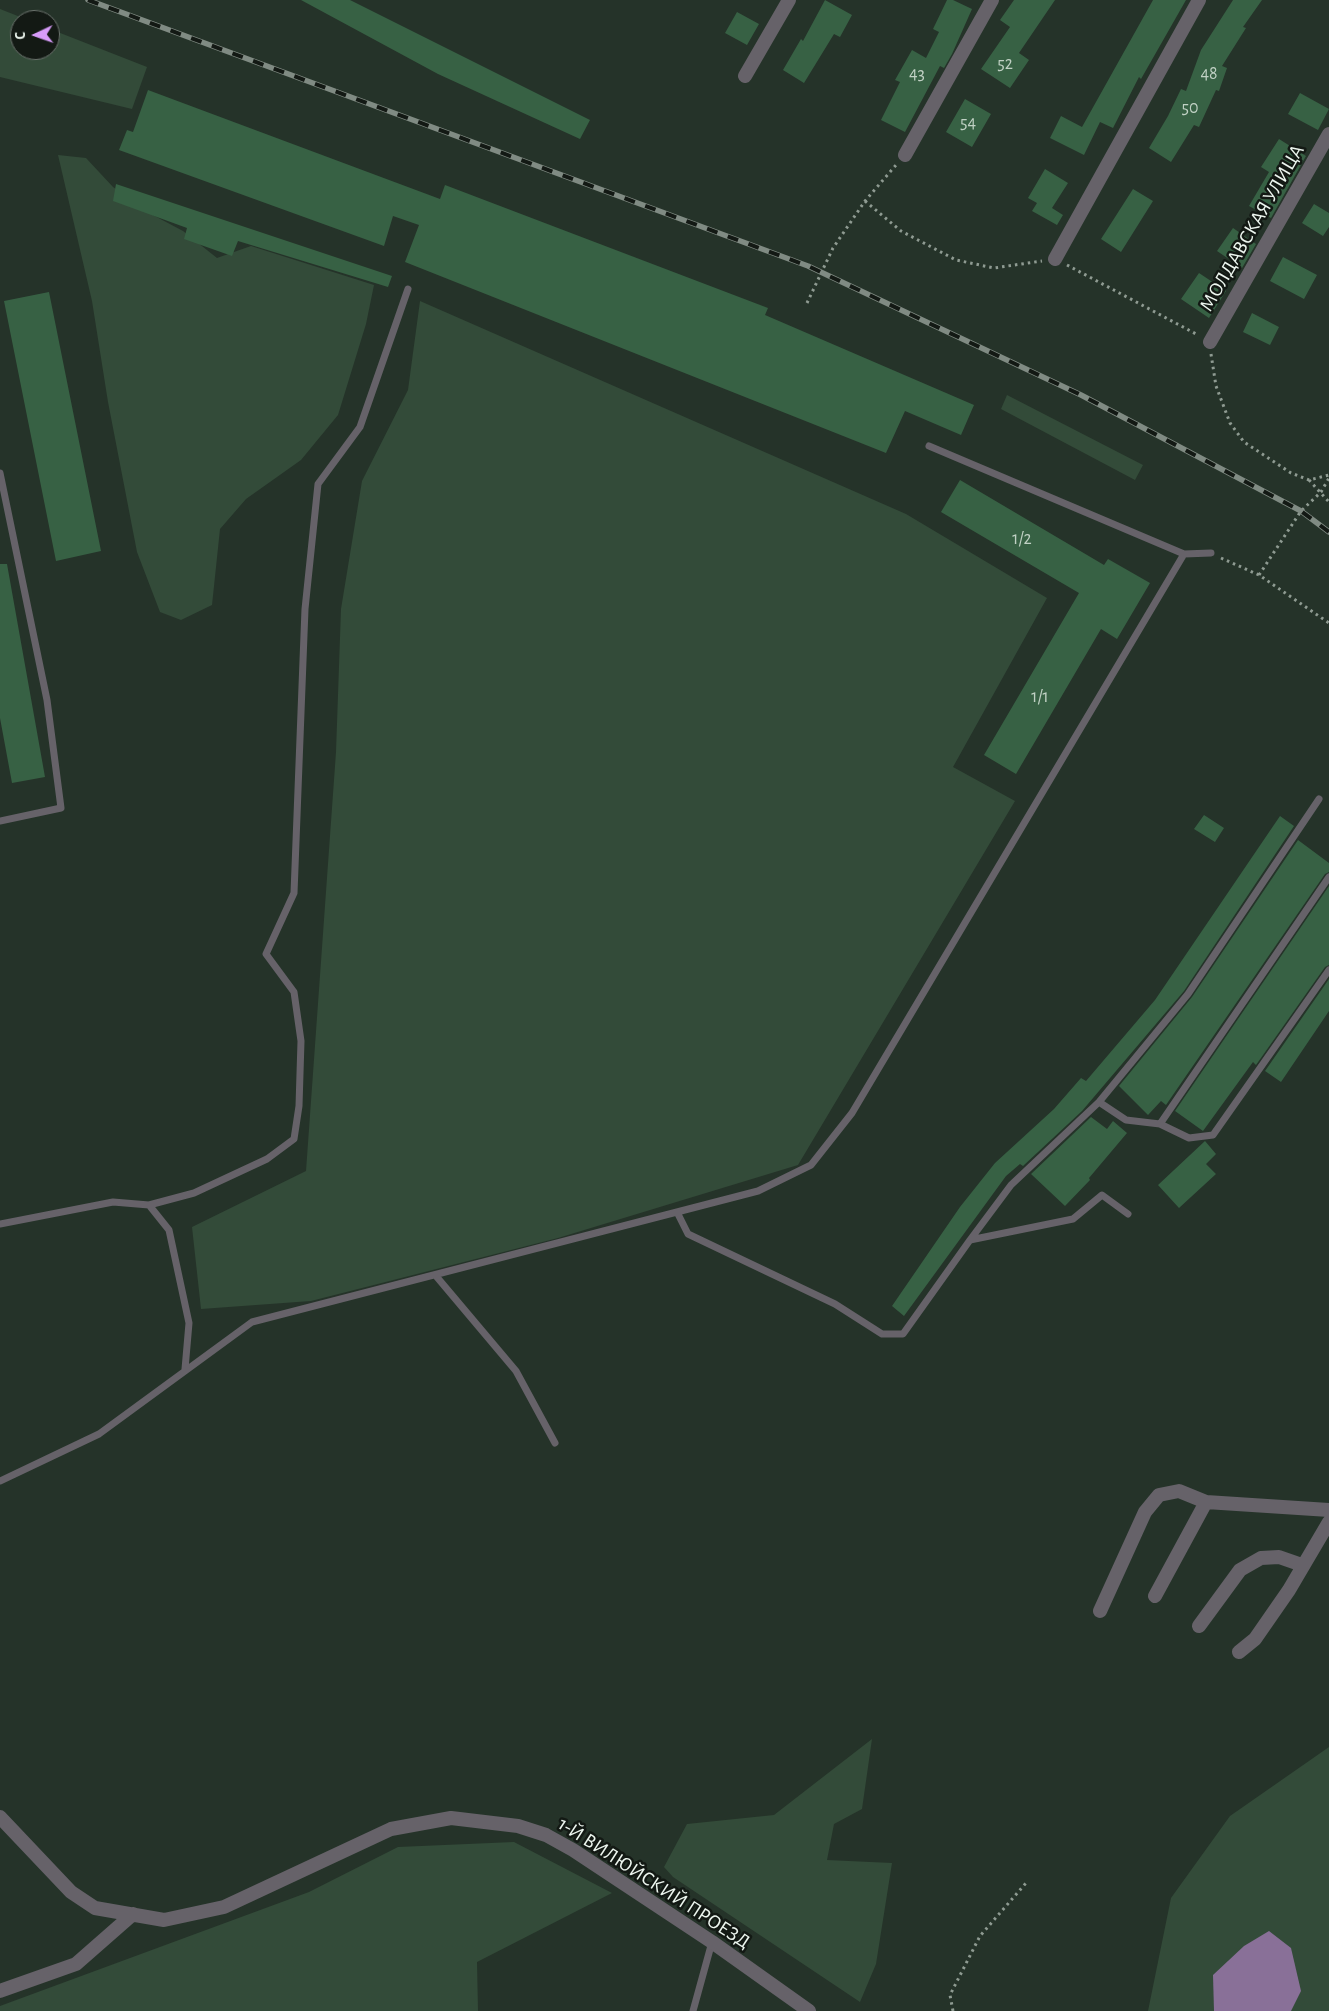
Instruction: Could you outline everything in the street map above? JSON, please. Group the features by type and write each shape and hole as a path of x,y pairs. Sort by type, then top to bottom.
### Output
{"street":[{"path":"746,76 789,0"},
{"path":"905,155 992,0"},
{"path":"1055,259 1200,0"},
{"name":"МОЛДАВСКАЯ УЛИЦА","path":"1210,342 1329,134"},
{"path":"1100,1611 1145,1512 1159,1495 1179,1491 1206,1502 1329,1510"},
{"path":"1155,1596 1206,1502"},
{"path":"1239,1652 1255,1640 1289,1590 1329,1522"},
{"path":"1199,1626 1240,1570 1261,1558 1279,1557 1302,1565"},
{"name":"1-Й ВИЛЮЙСКИЙ ПРОЕЗД","path":"0,1817 71,1892 95,1908 164,1920 224,1907 391,1829 451,1818 518,1826 546,1835 573,1850 712,1942 809,2011"},
{"path":"0,1991 76,1964 132,1914"}],"lane":[{"path":"0,1224 113,1202 149,1205 194,1193 267,1159 294,1139 299,1106 301,1040 294,992 266,954 294,893 305,609 318,484 360,427 408,289"},
{"path":"929,446 1184,554 1211,553"},
{"path":"0,474 47,700 61,808 0,821"},
{"path":"0,1481 99,1434 185,1369 252,1322 436,1276 758,1191 811,1165 852,1114 1184,554"},
{"path":"677,1212 688,1234 835,1304 882,1334 903,1334 1011,1185 1099,1102 1188,994 1319,799"},
{"path":"1160,1124 1329,878"},
{"path":"1099,1102 1126,1120 1160,1124 1189,1138 1213,1135 1329,970"},
{"path":"970,1240 1073,1219 1102,1195 1128,1214"},
{"path":"149,1205 169,1230 189,1323 185,1369"},
{"path":"436,1276 516,1371 555,1444"},
{"path":"694,2011 712,1942"}],"path":[{"path":"807,303 833,248 865,201 905,155"},
{"path":"865,201 901,231 956,260 994,268 1055,259 1210,342 1216,386 1230,423 1244,442 1292,473 1309,480 1329,502"},
{"path":"1309,480 1329,476"},
{"path":"1259,575 1301,511 1321,492 1329,476"},
{"path":"1211,553 1259,575 1329,623"},
{"path":"953,2011 950,1995 980,1936 1026,1883"}],"green space":[{"path":"0,9 10,13 10,60 60,60 60,33 147,67 132,109 0,77"},
{"path":"58,155 86,158 113,187 151,214 183,231 217,258 251,246 374,285 366,324 338,415 301,460 246,499 220,529 212,605 181,620 160,612 137,552 108,402 92,301"},
{"path":"420,301 906,514 1047,598 953,767 1015,801 798,1165 558,1238 311,1301 201,1309 192,1227 306,1171 336,752 341,609 362,481 408,390"},
{"path":"1007,395 1143,465 1135,480 1001,409"},
{"path":"872,1739 862,1809 834,1824 827,1860 892,1863 876,1964 860,2002 673,1877 664,1867 687,1824 774,1815"},
{"path":"1329,1747 1329,2011 1148,2011 1171,1898 1230,1816"},
{"path":"514,1842 612,1893 477,1962 478,2011 0,2011 0,2006 309,1892 398,1847"}],"shaded area":[{"path":"1269,1931 1291,1948 1301,1991 1291,2011 1214,2011 1213,1975 1244,1946"}],"building":[{"path":"301,0 350,0 590,120 580,139 438,74"},
{"path":"825,0 852,15 840,37 834,34 804,83 783,70 801,39 803,41"},
{"path":"947,0 953,0 972,9 952,54 944,68 940,66 905,132 881,120 900,82 895,80 912,50 926,58 939,32 933,29"},
{"path":"1014,0 1055,0 1019,53 1029,60 1010,88 981,69 1010,27 1000,20"},
{"path":"1153,0 1186,0 1141,79 1139,77 1113,128 1100,122 1084,155 1050,138 1061,116 1082,127"},
{"path":"1233,0 1262,0 1243,27 1246,28 1222,66 1227,68 1219,91 1216,90 1199,127 1194,125 1171,162 1149,148 1181,89 1186,91 1201,50"},
{"path":"737,12 759,24 747,45 725,33"},
{"path":"148,90 440,199 445,185 768,308 765,315 974,405 961,435 905,411 886,453 405,262 419,225 393,216 384,246 119,150 127,130 133,132"},
{"path":"1300,93 1329,109 1318,130 1288,114"},
{"path":"965,99 991,114 972,147 946,132"},
{"path":"1279,139 1306,156 1271,218 1249,206 1269,172 1261,167"},
{"path":"1045,169 1068,183 1052,208 1063,215 1057,225 1032,211 1037,203 1028,198"},
{"path":"116,184 392,276 388,287 238,241 232,256 184,239 187,228 113,201"},
{"path":"1133,189 1153,201 1121,252 1101,239"},
{"path":"1314,204 1329,213 1329,227 1323,236 1302,223"},
{"path":"1233,228 1256,244 1242,268 1217,251"},
{"path":"1283,257 1317,275 1304,299 1270,281"},
{"path":"1199,273 1226,291 1209,318 1181,299"},
{"path":"49,292 101,551 56,561 4,301"},
{"path":"1252,313 1279,327 1270,345 1243,332"},
{"path":"960,480 1104,565 1108,559 1150,583 1117,639 1101,629 1016,774 984,755 1079,593 941,512"},
{"path":"0,564 7,564 45,777 12,783 0,718"},
{"path":"1204,815 1224,828 1215,842 1194,829"},
{"path":"1280,816 1294,826 1184,991 1082,1111 1023,1166 1020,1164 1006,1176 904,1316 892,1306 960,1207 995,1163 1054,1109 1081,1078 1086,1081 1155,1000"},
{"path":"1298,840 1329,863 1329,872 1325,874 1166,1105 1161,1101 1148,1115 1119,1086 1192,997"},
{"path":"1329,886 1329,965 1325,967 1256,1065 1253,1062 1203,1131 1175,1111"},
{"path":"1329,979 1329,1011 1281,1082 1265,1071"},
{"path":"1091,1117 1107,1129 1113,1121 1127,1133 1089,1178 1090,1180 1065,1206 1031,1174"},
{"path":"1205,1141 1216,1154 1206,1164 1216,1174 1179,1208 1158,1185"}],"railway":[{"path":"88,0 808,266 1081,395 1301,511 1329,532"}]}
